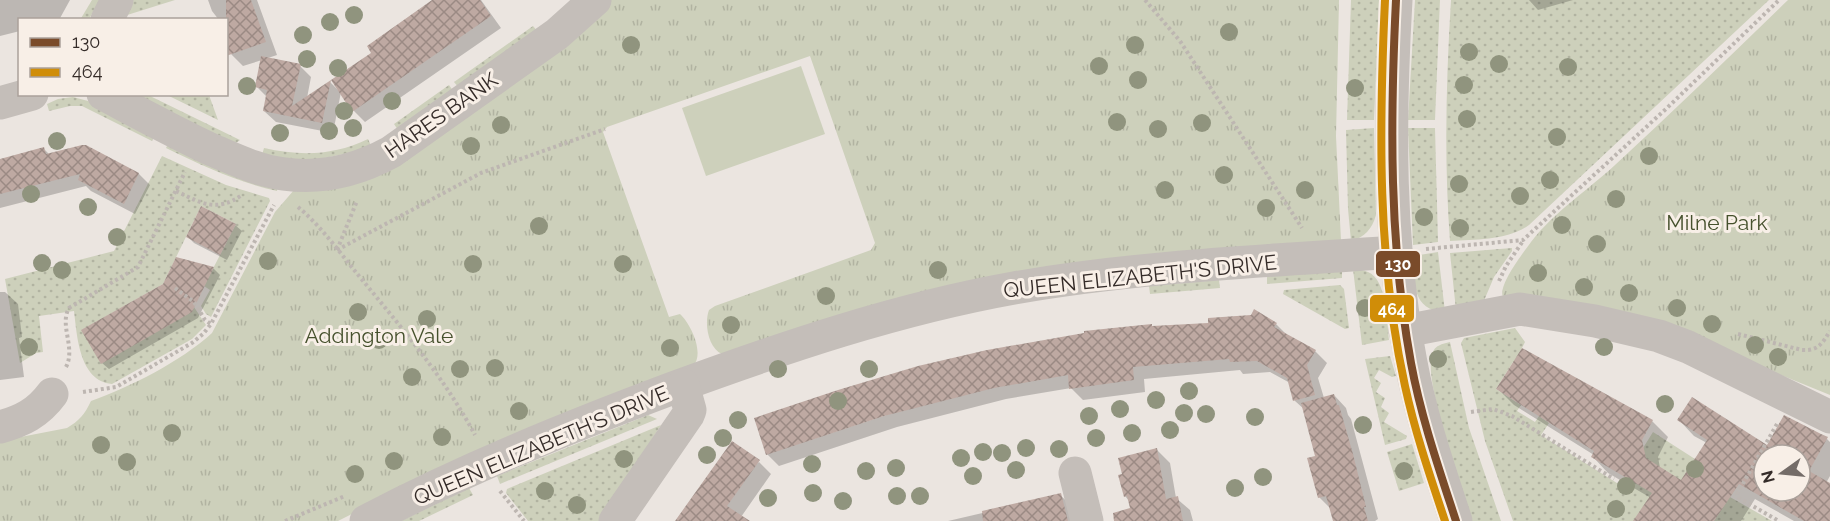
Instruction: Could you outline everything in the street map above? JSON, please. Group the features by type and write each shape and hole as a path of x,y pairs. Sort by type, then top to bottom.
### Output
{"street":[{"path":"108,18 117,0"},
{"name":"HARES BANK","path":"107,96 173,131 230,158 258,168 283,186 362,166 391,152 557,34 595,0"},
{"path":"1396,0 1391,115 1395,252 1405,331 1422,413 1456,521"},
{"path":"0,103 25,96"},
{"name":"QUEEN ELIZABETH'S DRIVE","path":"366,521 487,464 591,419 772,353 866,322 971,296 1088,277 1395,252"},
{"path":"1405,331 1520,309 1595,321 1659,336 1710,357 1830,417"},
{"name":"QUEEN ELIZABETH'S DRIVE","path":"615,521 688,415 690,410 683,385"},
{"path":"0,427 27,418 37,411 52,394"},
{"path":"1075,473 1087,521"}],"path":[{"path":"1146,0 1180,41 1211,86 1313,245 1318,258"},
{"path":"1493,313 1495,289 1506,266 1523,240 1667,108 1779,0"},
{"path":"337,250 481,172 605,129"},
{"path":"52,394 70,360 65,314 69,308 138,267 189,165"},
{"path":"337,250 362,184 362,166"},
{"path":"283,186 291,202 302,210 337,250 446,386 471,427 498,488 524,521"},
{"path":"52,394 116,387 192,343 203,334 211,324 283,186"},
{"path":"176,191 211,206 232,201 249,189"},
{"path":"1395,252 1523,240"},
{"path":"175,288 194,302 205,320 211,324"},
{"path":"1710,357 1733,335 1739,334 1810,350 1822,344 1830,331"},
{"path":"1779,521 1739,498 1737,494 1792,397"},
{"path":"1471,412 1493,409 1512,416 1614,479"}],"green space":[{"path":"92,0 100,0 90,18 81,18"},
{"path":"133,0 175,0 124,16"},
{"name":"Addington Vale","path":"609,0 1339,0 1336,136 1341,241 722,354 713,346 708,335 709,310 871,250 875,243 810,56 607,127 603,132 669,317 680,314 695,339 698,354 693,366 421,479 338,521 0,521 0,441 67,428 81,417 91,401 154,373 199,344 212,333 275,212 294,190 320,187"},
{"path":"1351,0 1379,0 1374,120 1347,120"},
{"path":"1415,0 1440,0 1435,120 1408,120"},
{"path":"1451,0 1769,0 1529,225 1501,237 1450,241 1446,121"},
{"name":"Milne Park","path":"1788,0 1830,0 1830,395 1781,375 1503,297 1504,285 1512,269 1540,231 1637,145"},
{"path":"533,26 538,32 459,88 454,82"},
{"path":"801,66 825,134 706,176 682,108"},
{"path":"449,85 454,92 398,130 394,124"},
{"path":"129,96 150,96 240,140 236,143"},
{"path":"169,96 209,96 218,120"},
{"path":"73,97 88,101 155,135 152,141 82,106 49,111 47,104 58,99"},
{"path":"1374,128 1376,215 1367,232 1351,241 1346,130"},
{"path":"1408,128 1435,128 1438,242 1413,245"},
{"path":"368,139 372,148 306,162 262,155 264,148 316,153 342,149"},
{"path":"169,142 278,184 277,191 234,178 193,161 166,148"},
{"path":"162,156 226,185 269,198 270,201 211,317 201,306 210,290 204,286 236,224 201,206 163,284 82,330 192,304 206,325 192,339 112,384 101,381 86,366 79,344 74,311 39,316 43,352 36,353 20,363 5,279 114,251"},
{"path":"1512,248 1494,277 1483,303 1456,310 1450,253"},
{"path":"1438,252 1445,312 1434,310 1420,301 1415,285 1413,256"},
{"path":"1353,269 1368,272 1379,283 1385,302 1389,340 1362,345"},
{"path":"1342,270 1342,278 1267,284 1267,276"},
{"path":"1219,280 1220,288 1150,294 1149,286"},
{"path":"1340,285 1344,289 1349,328 1345,329 1283,294 1284,290"},
{"path":"1515,328 1525,342 1515,362 1496,389 1521,405 1517,411 1535,422 1539,416 1549,423 1541,435 1620,485 1653,432 1737,486 1730,497 1772,521 1513,521 1485,441 1461,343 1464,338"},
{"path":"1450,342 1469,428 1501,521 1472,521 1445,436 1433,387 1431,368 1432,354 1435,349 1439,345"},
{"path":"1390,356 1396,376 1392,377 1379,370 1374,378 1381,383 1376,392 1385,398 1381,407 1389,413 1384,422 1407,436 1406,439 1385,445 1365,359"},
{"path":"648,415 657,419 500,484 497,476"},
{"path":"661,425 600,521 528,521 506,493 507,489"},
{"path":"1412,444 1424,483 1399,491 1387,452"},
{"path":"469,488 473,495 419,521 401,521"}],"building":[{"path":"226,0 251,0 266,42 228,55 228,18 226,18"},
{"path":"432,0 480,0 491,16 352,112 331,80 371,53 367,46"},
{"path":"261,56 301,64 292,106 331,80 322,123 263,111 267,90 255,87"},
{"path":"82,145 139,173 124,204 78,180 80,174 0,194 0,159 44,147 46,154"},
{"path":"201,206 236,224 220,255 186,237"},
{"path":"176,257 214,267 192,312 101,364 81,330 163,284"},
{"path":"1254,309 1277,323 1274,327 1316,350 1307,365 1315,395 1293,401 1287,378 1257,361 1230,362 1229,359 1133,367 1134,380 1069,389 1068,375 994,388 884,416 766,455 754,418 918,366 987,350 1084,333 1084,331 1152,324 1152,326 1208,323 1208,318 1251,315"},
{"path":"1522,348 1653,420 1642,440 1646,458 1681,480 1707,440 1677,420 1692,397 1764,443 1752,443 1752,491 1739,484 1714,521 1633,521 1652,493 1591,457 1594,451 1496,389"},
{"path":"1334,394 1353,454 1368,521 1333,521 1326,496 1318,498 1307,458 1315,456 1301,403"},
{"path":"1784,415 1828,437 1812,466 1812,443 1768,443"},
{"path":"732,441 760,460 727,506 750,521 675,521"},
{"path":"1157,448 1166,499 1178,496 1183,521 1114,521 1113,513 1130,508 1127,496 1124,497 1118,475 1122,474 1118,458"},
{"path":"1812,473 1830,483 1830,521 1804,521 1772,503 1812,503"},
{"path":"1061,493 1068,521 983,521 982,511"}],"transit line":[{"name":"464","path":"1385,0 1381,145 1389,290 1409,403 1445,521"},
{"name":"130","path":"1396,0 1393,182 1404,318 1420,403 1456,521"}]}
